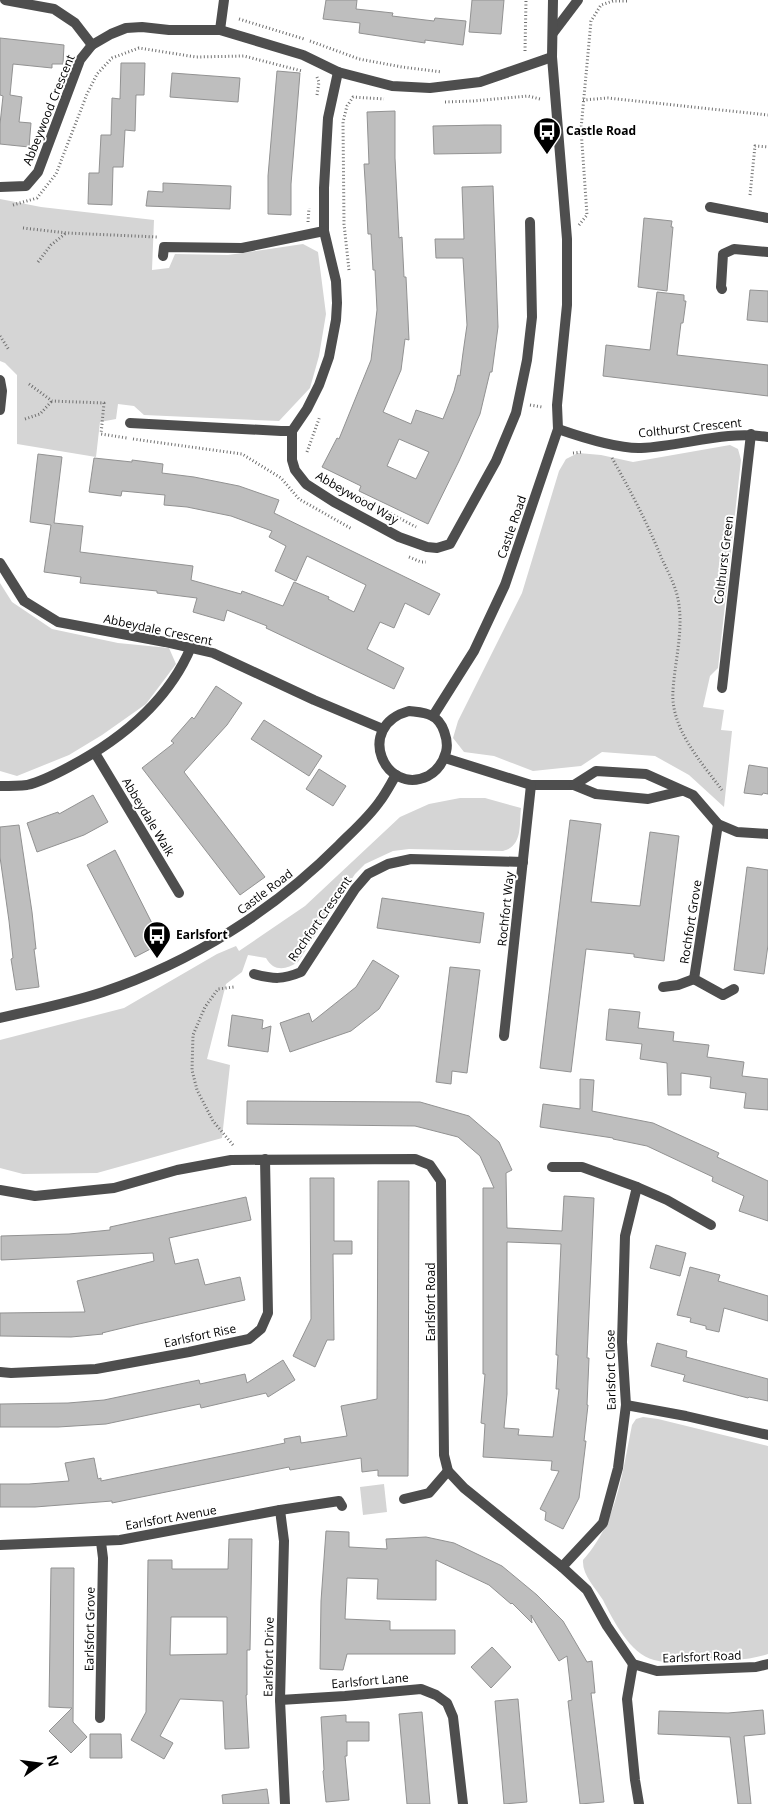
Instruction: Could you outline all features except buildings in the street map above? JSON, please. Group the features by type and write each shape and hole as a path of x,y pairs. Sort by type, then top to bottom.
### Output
{"street":[{"path":"5,0 54,9 75,23 92,45"},
{"path":"220,30 224,0"},
{"name":"Castle Road","path":"433,716 474,651 505,585 558,429 557,405 567,305 567,239 552,57 553,0"},
{"path":"553,33 578,0"},
{"name":"Abbeywood Crescent","path":"0,186 26,186 38,172 80,60 92,45 126,28 220,30 304,55 338,72 392,86 430,88 480,82 552,57"},
{"path":"130,423 281,432 292,430 308,409 329,357 336,320 336,280 324,231 326,135 338,72"},
{"path":"710,206 768,218"},
{"name":"Abbeywood Way","path":"292,430 292,460 295,470 306,484 334,502 399,537 427,547 437,548 450,544 496,460 516,413 527,360 532,317 530,222"},
{"path":"163,256 164,247 242,248 324,231"},
{"path":"722,289 723,254 734,249 768,252"},
{"path":"0,380 2,390 0,410"},
{"name":"Colthurst Crescent","path":"558,429 608,443 639,448 716,436 751,434 768,437"},
{"name":"Colthurst Green","path":"722,688 751,434"},
{"name":"Abbeydale Crescent","path":"0,563 24,601 58,622 191,647 213,654 383,729"},
{"path":"0,786 28,784 60,772 95,753 129,728 157,703 172,683 191,647"},
{"path":"420,712 433,716 443,730 446,739 447,748 440,766 423,778 403,778 396,774 386,767 381,758 379,748 383,729 390,720 399,714 420,712"},
{"name":"Abbeydale Walk","path":"95,753 179,893"},
{"path":"444,758 531,785 574,785 596,794 648,799 682,791"},
{"path":"574,785 596,771 646,774 693,795 718,824 737,832 768,834"},
{"name":"Castle Road","path":"0,1018 102,993 189,956 232,932 315,869 380,801 396,774"},
{"name":"Rochfort Way","path":"504,1036 531,785"},
{"name":"Rochfort Grove","path":"718,824 694,979 723,994 734,989"},
{"name":"Rochfort Crescent","path":"254,974 275,979 301,972 355,889 368,874 388,864 411,859 523,862"},
{"path":"663,987 694,979"},
{"name":"Earlsfort Rise","path":"0,1372 96,1369 188,1352 249,1338 261,1329 268,1313 265,1159"},
{"name":"Earlsfort Road","path":"0,1190 35,1196 114,1188 177,1170 230,1160 415,1159 430,1165 441,1181 444,1455 448,1471"},
{"path":"552,1167 582,1167 637,1187 667,1200 711,1226"},
{"name":"Earlsfort Close","path":"562,1567 603,1522 618,1468 626,1405 622,1342 625,1236 637,1187"},
{"path":"626,1405 686,1416 768,1435"},
{"path":"404,1499 429,1493 448,1471 464,1488 588,1590 607,1626 633,1664 627,1699 639,1804"},
{"name":"Earlsfort Avenue","path":"0,1545 120,1540 280,1510 339,1502 342,1506"},
{"name":"Earlsfort Drive","path":"280,1510 284,1541 280,1700 285,1804"},
{"name":"Earlsfort Grove","path":"100,1542 103,1558 100,1718"},
{"name":"Earlsfort Road","path":"633,1664 657,1671 756,1668 768,1664"},
{"name":"Earlsfort Lane","path":"280,1700 420,1689 436,1695 447,1704 453,1717 463,1804"}],"path":[{"path":"517,55 526,51 526,0"},
{"path":"587,215 581,129 590,21 601,5 613,1 628,1"},
{"path":"239,19 359,59 448,73"},
{"path":"13,204 37,198 56,174 90,87 97,74 112,58 139,48 196,57 244,56 308,73"},
{"path":"315,75 319,78 316,102"},
{"path":"441,102 528,96 540,99"},
{"path":"349,272 344,217 343,122 347,106 353,97 394,100"},
{"path":"583,100 608,98 768,115"},
{"path":"750,195 755,146 768,147"},
{"path":"307,226 309,201"},
{"path":"23,228 66,233 158,237"},
{"path":"38,262 51,245 66,233"},
{"path":"0,336 9,350"},
{"path":"29,384 52,402 104,403 101,434 242,454 281,478 299,500 353,530"},
{"path":"25,418 40,414 52,402"},
{"path":"527,404 542,407"},
{"path":"306,454 323,409"},
{"path":"573,453 589,452"},
{"path":"611,455 644,517 678,599 679,653 673,690 673,704 687,741 722,790"},
{"path":"330,482 423,531"},
{"path":"401,552 420,562 428,561"},
{"path":"233,1145 213,1121 197,1090 192,1070 192,1044 193,1035 209,1001 218,989 234,987"}],"shaded area":[{"path":"0,199 41,207 154,220 152,270 169,268 175,254 228,255 303,244 318,252 326,314 319,356 310,388 279,421 144,415 134,406 118,404 116,419 100,422 96,457 17,444 17,375 5,363 0,361"},
{"path":"730,445 738,449 741,460 718,668 710,676 703,707 724,710 721,730 732,731 724,807 689,775 655,756 602,752 581,766 533,771 494,756 464,752 453,738 458,721 522,593 559,471 566,459 578,453 601,455 633,462"},
{"path":"0,583 12,602 52,629 118,643 169,648 176,664 146,704 102,735 69,755 17,776 0,771"},
{"path":"460,798 485,798 521,808 519,834 514,845 503,851 409,849 393,851 365,864 355,874 298,962 289,967 276,968 266,958 248,955 242,972 226,984 207,1059 230,1065 222,1138 97,1173 23,1174 0,1168 0,1040 124,1008 217,954 236,946 239,951 305,906 400,817 429,804"},
{"path":"643,1417 768,1446 768,1654 738,1660 680,1662 660,1661 645,1657 623,1635 587,1576 583,1560 604,1530 611,1514 621,1479 632,1425 636,1419"},
{"path":"384,1484 387,1512 363,1515 360,1487"}],"place":[{"name":"Castle Road","path":"547,155"},
{"name":"Earlsfort","path":"157,959"}]}
